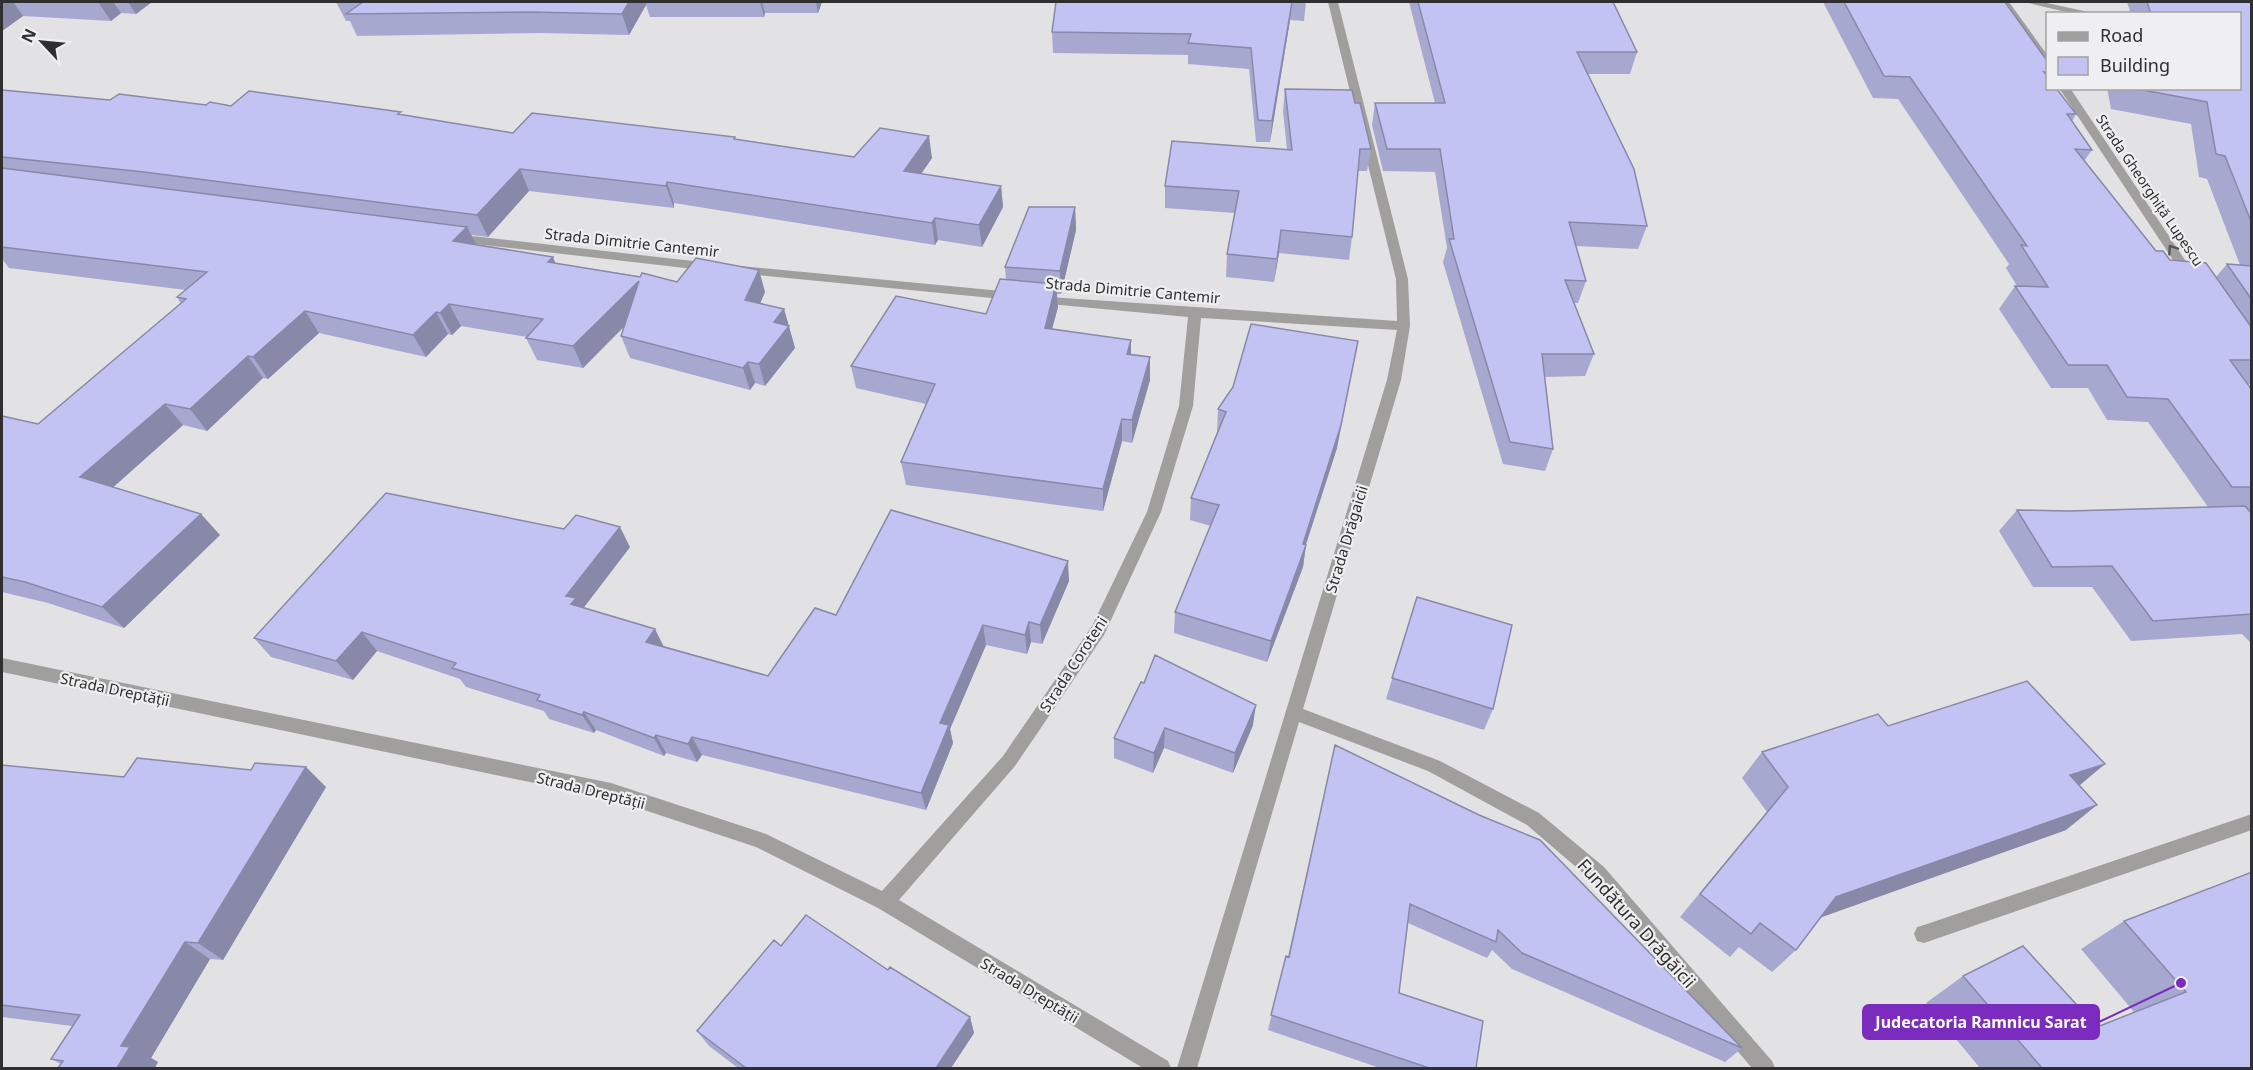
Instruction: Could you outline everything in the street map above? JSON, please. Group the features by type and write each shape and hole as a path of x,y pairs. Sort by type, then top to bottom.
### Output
{"street":[{"name":"Strada Drăgaicii","path":"1186,1068 1394,380 1404,326 1401,279 1333,2"},
{"path":"2005,2 2046,61"},
{"path":"2029,2 2082,12"},
{"name":"Strada Gheorghiță Lupescu","path":"2065,90 2196,285"},
{"name":"Strada Dimitrie Cantemir","path":"439,236 796,276 1195,313 1404,326"},
{"name":"Strada Coroteni","path":"885,902 1009,761 1098,630 1154,512 1186,406 1195,313"},
{"name":"Strada Dreptății","path":"2,665 611,791 760,840 885,902 1161,1068"},
{"name":"Fundătura Drăgăicii","path":"1294,713 1434,766 1533,819 1597,873 1765,1068"},
{"path":"1924,934 2252,822"}],"building":[{"path":"363,2 629,2 622,14 531,12 346,14"},
{"path":"1056,2 1292,2 1272,121 1258,120 1251,48 1188,43 1191,34 1052,32"},
{"path":"1418,2 1613,2 1637,52 1577,52 1634,169 1647,226 1569,222 1586,281 1565,280 1594,354 1542,354 1553,449 1510,442 1449,239 1454,239 1440,149 1387,149 1375,103 1445,103"},
{"path":"1844,2 2005,2 2046,59 2046,72 2044,72 2046,90 2058,90 2076,114 2067,114 2092,150 2075,149 2156,251 2163,251 2170,260 2206,263 2252,328 2252,360 2230,360 2252,390 2252,487 2232,487 2168,399 2127,397 2107,365 2068,365 2015,286 2048,287 2021,245 2027,246 1910,77 1884,76"},
{"path":"2147,2 2252,2 2252,224 2225,156 2216,154 2207,102 2143,90 2241,90 2241,12 2150,12"},
{"path":"1285,89 1352,90 1355,103 1360,103 1371,149 1360,149 1352,237 1281,230 1277,259 1227,254 1239,191 1165,186 1172,141 1292,150"},
{"path":"2,90 110,100 119,94 231,106 249,91 401,112 398,114 513,133 532,113 735,137 734,139 854,157 880,128 929,136 904,171 1001,186 979,225 935,218 932,223 667,182 666,186 520,169 477,215 144,172 2,157"},
{"path":"2,168 467,227 453,241 553,257 548,262 640,277 642,273 677,282 696,258 759,270 745,300 784,309 774,322 789,326 759,364 748,362 743,368 621,336 639,281 573,346 526,338 543,319 449,304 440,313 436,312 413,335 305,311 253,357 248,356 190,409 165,404 80,477 201,514 102,607 25,582 2,577 2,416 38,424 186,299 177,297 207,272 2,247"},
{"path":"1029,207 1075,207 1060,271 1005,267"},
{"path":"2227,264 2252,266 2252,300"},
{"path":"1000,279 1056,284 1045,328 1131,340 1127,354 1150,357 1132,420 1122,419 1103,489 901,462 935,384 851,366 896,296 986,314"},
{"path":"1251,324 1358,341 1341,425 1303,544 1306,545 1271,641 1175,612 1219,505 1191,498 1226,412 1218,409 1233,387"},
{"path":"386,493 564,529 576,515 620,527 566,596 576,598 571,604 655,629 646,642 768,676 815,608 836,615 891,510 1068,561 1040,625 1029,622 1025,635 983,625 940,723 949,725 921,793 692,737 688,744 656,735 654,738 584,712 582,715 537,700 540,695 452,668 456,663 362,632 336,661 254,638"},
{"path":"2245,506 2252,514 2252,614 2153,621 2112,566 2052,567 2017,510 2069,511"},
{"path":"1417,597 1512,625 1493,709 1392,678"},
{"path":"1155,655 1256,705 1235,753 1165,728 1154,753 1114,738 1141,682 1144,683"},
{"path":"2027,681 2105,764 2070,775 2097,805 1836,897 1796,950 1760,923 1751,934 1700,894 1788,787 1762,752 1878,714 1888,726"},
{"path":"1335,745 1479,815 1540,840 1742,1048 1522,953 1498,930 1496,942 1410,904 1399,993 1483,1021 1476,1068 1429,1068 1271,1015 1286,956 1289,957"},
{"path":"137,758 251,770 255,763 306,767 198,943 185,942 121,1046 130,1047 117,1068 58,1068 63,1061 51,1059 80,1015 2,1005 2,765 124,777"},
{"path":"2252,872 2252,1068 2042,1068 1963,976 2023,946 2097,1027 2186,992 2124,921"},
{"path":"806,915 888,970 890,967 970,1017 936,1068 746,1068 697,1031 774,940 781,946"}],"place":[{"name":"Judecatoria Ramnicu Sarat","path":"2181,983"}]}
